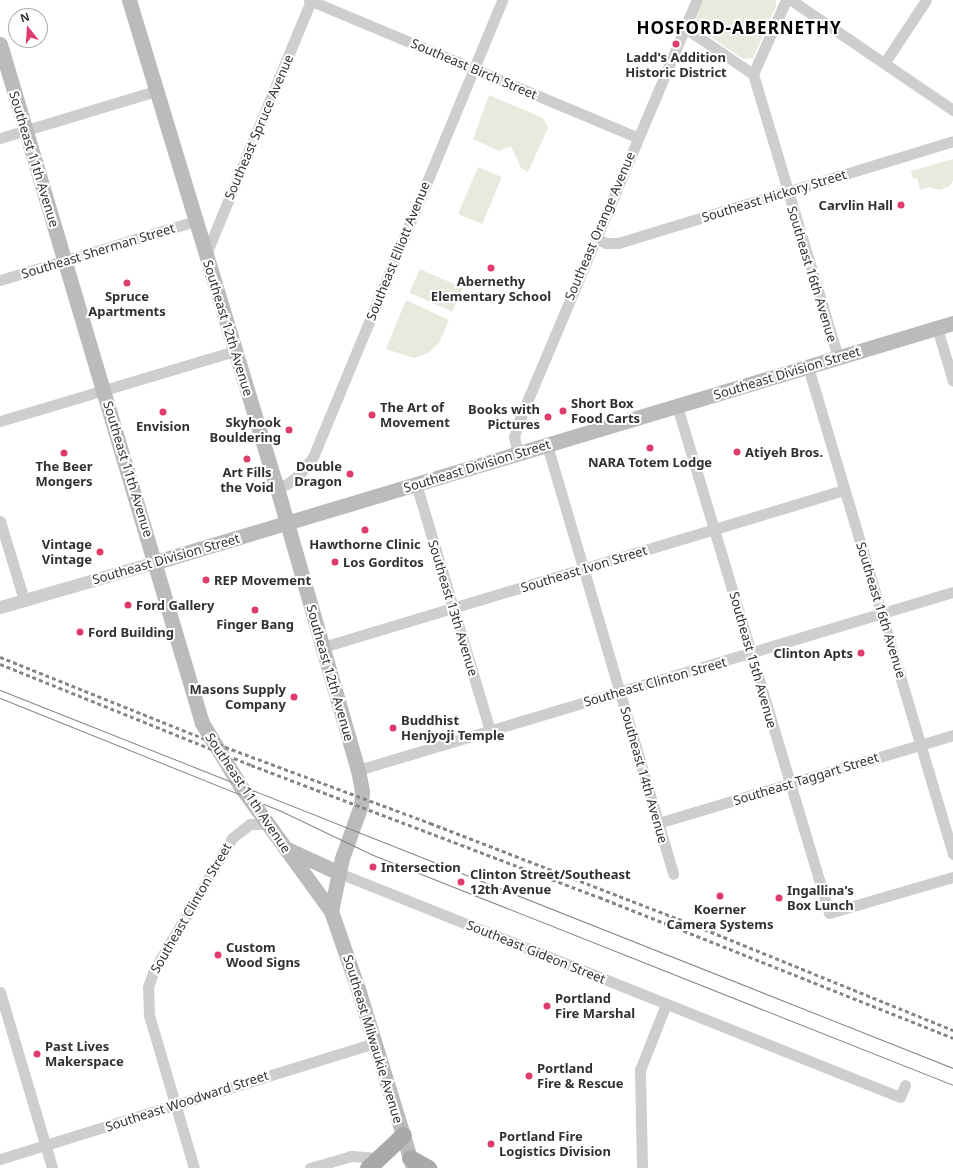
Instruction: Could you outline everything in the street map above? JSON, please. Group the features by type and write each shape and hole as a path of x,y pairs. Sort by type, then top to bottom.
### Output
{"main road":[{"name":"Southeast 12th Avenue","path":"129,0 287,523 358,770 362,791 361,806 339,873 331,911"},
{"name":"Southeast 11th Avenue","path":"0,44 156,562 202,723 218,752 283,847 331,911"},
{"name":"Southeast Division Street","path":"156,562 953,323"},
{"path":"283,847 339,873"},
{"name":"Southeast Milwaukie Avenue","path":"331,911 375,1043 411,1163"},
{"path":"374,1163 403,1135"},
{"path":"411,1163 428,1168"}],"street":[{"name":"Southeast Birch Street","path":"310,0 637,137"},
{"name":"Southeast Spruce Avenue","path":"206,254 310,0"},
{"name":"Southeast Elliott Avenue","path":"276,487 287,484 300,474 313,458 502,0"},
{"name":"Southeast Orange Avenue","path":"518,454 514,437 518,423 637,137 697,0"},
{"path":"685,28 753,74 786,0"},
{"path":"791,0 885,62 953,110"},
{"path":"885,62 926,0"},
{"name":"Southeast 16th Avenue","path":"753,74 787,193 838,358"},
{"path":"0,138 156,91"},
{"name":"Southeast Hickory Street","path":"595,238 606,243 618,243 787,193 953,141"},
{"name":"Southeast Sherman Street","path":"0,280 196,222"},
{"path":"937,328 953,381"},
{"path":"0,421 235,351"},
{"name":"Southeast 16th Avenue","path":"808,367 953,854"},
{"name":"Southeast 15th Avenue","path":"677,406 828,913 953,877"},
{"name":"Southeast 14th Avenue","path":"547,445 673,874"},
{"name":"Southeast 13th Avenue","path":"416,484 490,731"},
{"name":"Southeast Ivon Street","path":"323,647 844,490"},
{"path":"0,521 24,600"},
{"name":"Southeast Division Street","path":"0,607 156,562"},
{"name":"Southeast Clinton Street","path":"358,770 750,654 953,592"},
{"name":"Southeast Taggart Street","path":"658,823 953,735"},
{"name":"Southeast Clinton Street","path":"176,1106 149,1015 147,996 154,970 232,838 250,824 268,824"},
{"name":"Southeast Gideon Street","path":"339,873 900,1097 905,1085"},
{"path":"0,992 52,1168"},
{"path":"642,1168 640,1070 666,1004"},
{"name":"Southeast Woodward Street","path":"0,1159 176,1106 375,1043"},
{"path":"176,1106 194,1168"},
{"path":"310,1168 351,1156 374,1163"}],"shaded area":[{"path":"703,0 776,0 776,6 753,58 743,59 696,27 695,22"},
{"path":"489,95 543,118 548,128 528,172 521,168 511,146 499,151 473,139"},
{"path":"953,159 953,180 950,186 939,190 930,187 920,190 917,178 913,179 911,171"},
{"path":"478,167 502,177 482,224 458,214"},
{"path":"420,269 463,288 452,312 409,293"},
{"path":"406,300 449,320 439,343 428,353 414,358 386,349"}],"tram line":[{"path":"0,690 953,1068"},
{"path":"0,698 281,811 373,855 953,1085"}],"railway":[{"path":"0,657 212,742 430,823 704,929 953,1030"},
{"path":"0,664 251,765 599,897 953,1038"}],"place":[{"name":"Ladd's Addition Historic District","path":"676,44"},
{"name":"Carvlin Hall","path":"901,205"},
{"name":"Abernethy Elementary School","path":"491,268"},
{"name":"Spruce Apartments","path":"127,283"},
{"name":"Short Box Food Carts","path":"563,411"},
{"name":"Envision","path":"163,412"},
{"name":"The Art of Movement","path":"372,415"},
{"name":"Books with Pictures","path":"548,417"},
{"name":"Skyhook Bouldering","path":"289,430"},
{"name":"NARA Totem Lodge","path":"650,448"},
{"name":"Atiyeh Bros.","path":"737,452"},
{"name":"The Beer Mongers","path":"64,453"},
{"name":"Art Fills the Void","path":"247,459"},
{"name":"Double Dragon","path":"350,474"},
{"name":"Hawthorne Clinic","path":"365,530"},
{"name":"Vintage Vintage","path":"100,552"},
{"name":"Los Gorditos","path":"335,562"},
{"name":"REP Movement","path":"206,580"},
{"name":"Ford Gallery","path":"128,605"},
{"name":"Finger Bang","path":"255,610"},
{"name":"Ford Building","path":"80,632"},
{"name":"Clinton Apts","path":"861,653"},
{"name":"Masons Supply Company","path":"294,697"},
{"name":"Buddhist Henjyoji Temple","path":"393,728"},
{"name":"Intersection","path":"373,867"},
{"name":"Clinton Street/Southeast 12th Avenue","path":"461,882"},
{"name":"Koerner Camera Systems","path":"720,896"},
{"name":"Ingallina's Box Lunch","path":"779,898"},
{"name":"Custom Wood Signs","path":"218,955"},
{"name":"Portland Fire Marshal","path":"547,1006"},
{"name":"Past Lives Makerspace","path":"37,1054"},
{"name":"Portland Fire & Rescue","path":"529,1076"},
{"name":"Portland Fire Logistics Division","path":"491,1144"}],"district":[{"name":"HOSFORD-ABERNETHY","path":"739,28"}]}
